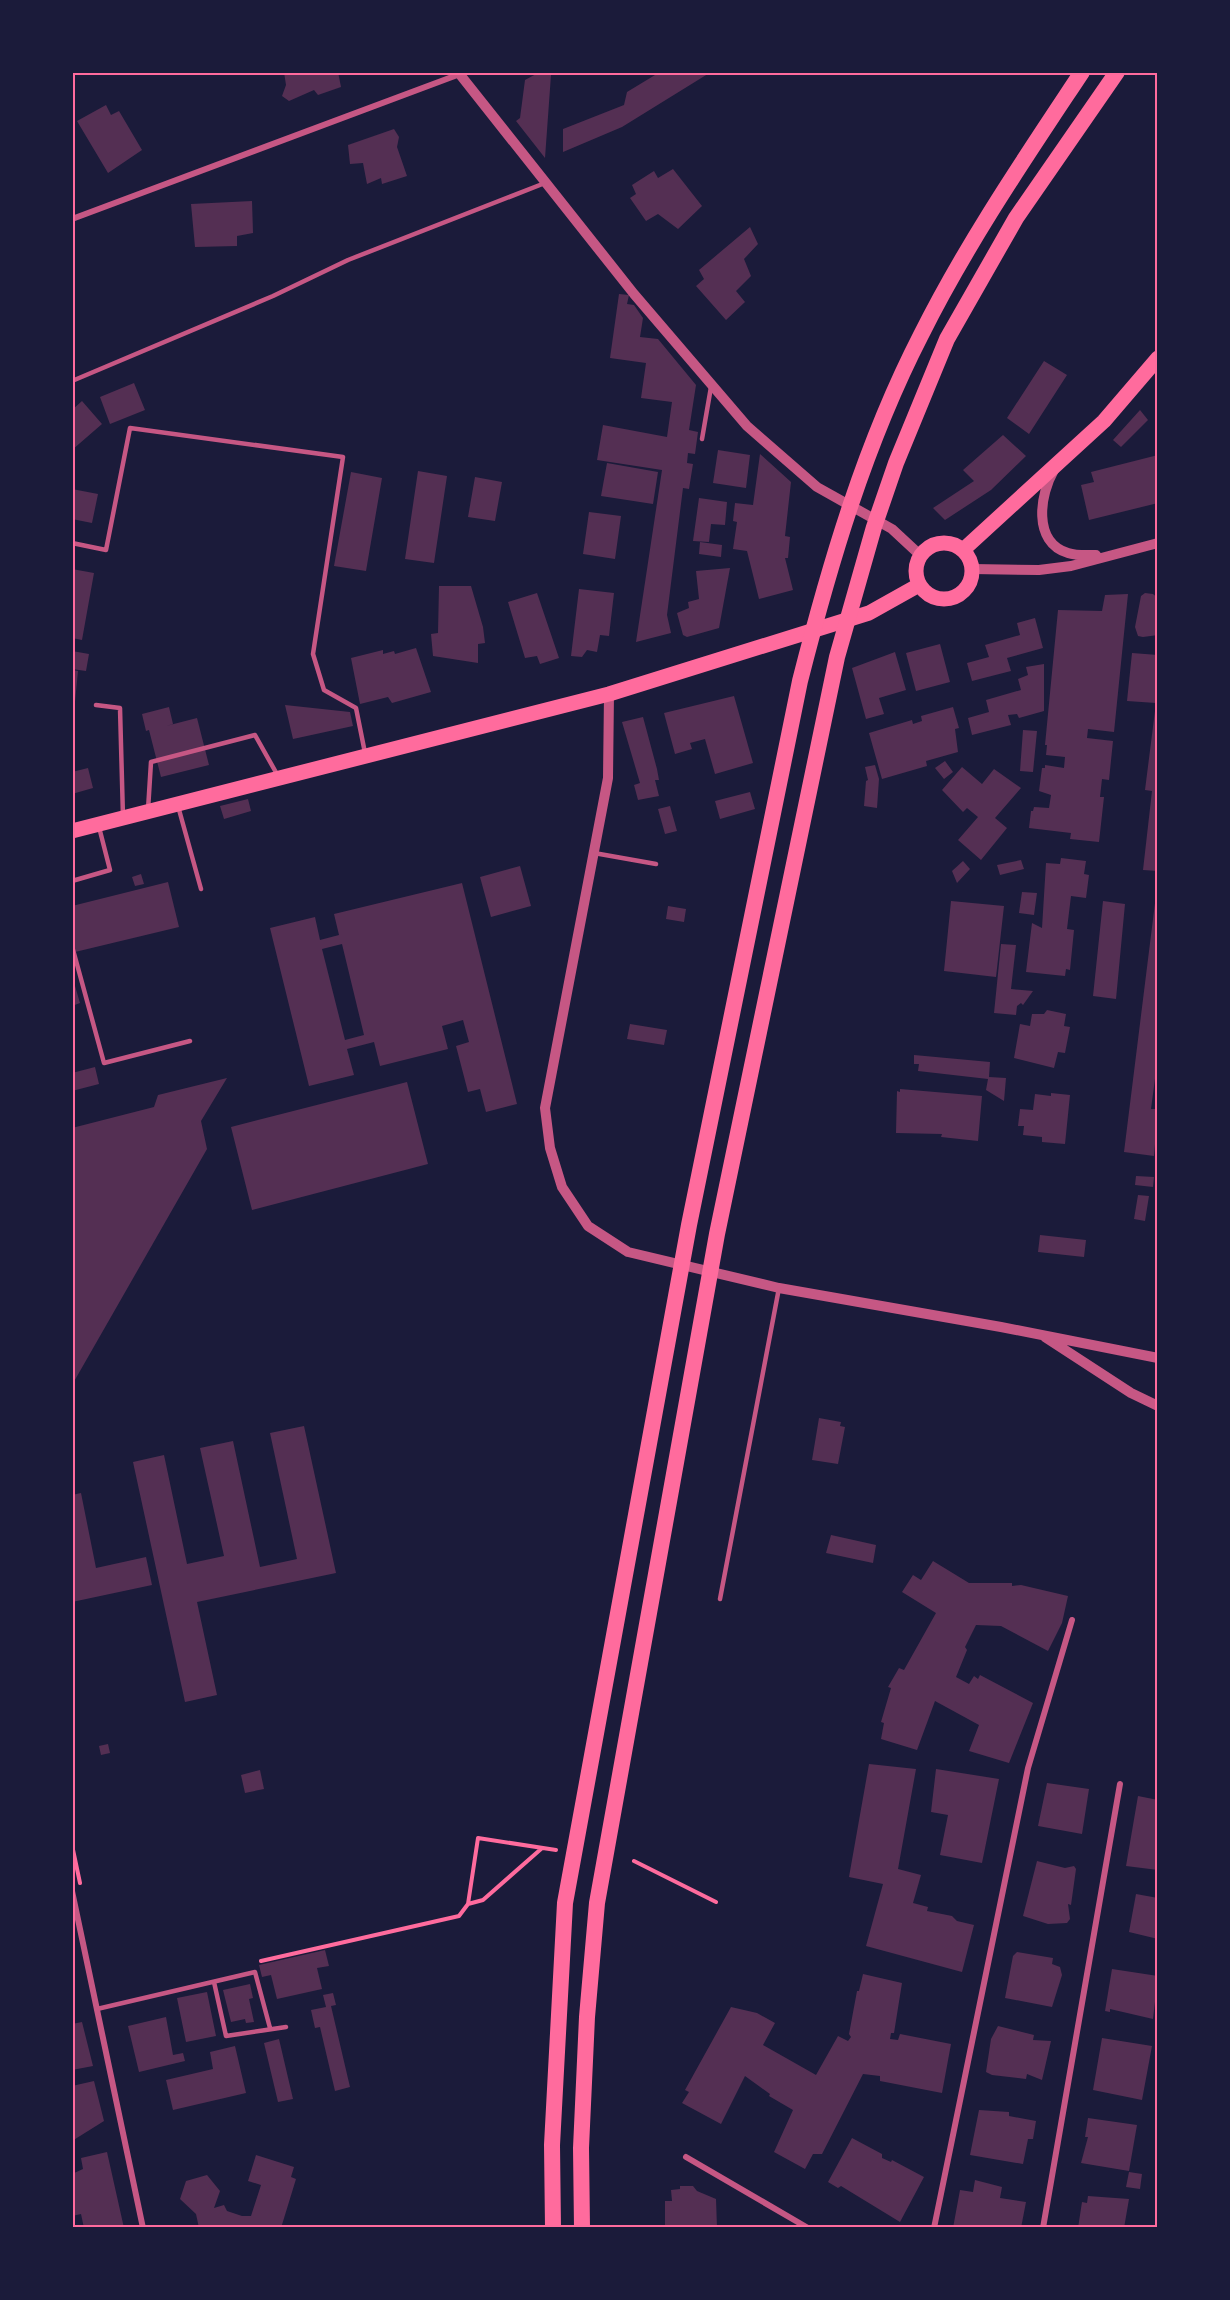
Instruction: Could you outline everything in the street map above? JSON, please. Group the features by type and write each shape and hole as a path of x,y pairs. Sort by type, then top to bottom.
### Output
{"highway":[{"path":"553,2228 552,2145 565,1903 689,1226 800,681 820,603 869,455 920,336 990,210 1082,72"},
{"path":"582,2228 581,2148 587,2017 597,1903 717,1234 837,657 874,527 896,463 953,329 1016,218 1117,72"}],"main road":[{"path":"963,550 1104,422 1158,358"},
{"path":"940,543 948,543 963,550 972,569 967,587 952,598 933,597 919,585 915,570 920,555 926,549 940,543"},
{"path":"72,831 609,694 869,613 919,585"}],"street":[{"path":"72,219 459,73 634,294 711,387 747,426 817,488 892,529 908,541 920,555"},
{"path":"1055,468 1045,488 1042,502 1043,524 1050,538 1066,553 1112,555"},
{"path":"972,569 1039,570 1071,566 1158,543"},
{"path":"609,694 608,778 545,1108 549,1148 562,1188 588,1226 628,1252 779,1288 1040,1334 1158,1358"},
{"path":"1040,1334 1131,1393 1158,1406"},
{"path":"934,2228 1028,1768 1072,1620"},
{"path":"1043,2228 1120,1784"},
{"path":"72,1891 143,2228"},
{"path":"686,2157 808,2228"}],"lane":[{"path":"72,381 273,296 348,260 546,183"},
{"path":"702,440 711,387"},
{"path":"72,543 106,550 130,428 343,457 313,654 324,690 356,708 366,756"},
{"path":"96,705 120,708 123,818"},
{"path":"148,812 151,762 255,735 279,778"},
{"path":"178,804 201,889"},
{"path":"72,881 110,870 99,825"},
{"path":"594,853 656,864"},
{"path":"72,946 104,1063 190,1041"},
{"path":"720,1599 779,1288"},
{"path":"97,2009 255,1972 270,2028"},
{"path":"214,1982 226,2036 286,2027"}],"path":[{"path":"253,1963 459,1916 468,1904 478,1838 557,1851"},
{"path":"468,1904 483,1900 541,1849"},
{"path":"634,1861 716,1902"}],"building":[{"path":"284,72 338,72 341,87 318,95 314,90 289,101 282,96 286,85"},
{"path":"660,72 711,72 622,127 563,152 563,129 624,105 627,92"},
{"path":"538,73 551,75 545,158 516,121 520,118 525,80"},
{"path":"106,105 111,115 119,111 142,150 108,173 77,121"},
{"path":"394,129 399,137 397,147 407,176 382,184 381,178 367,184 363,163 350,164 348,145"},
{"path":"673,169 702,206 678,229 658,214 646,221 630,198 636,194 632,185 654,171 658,178"},
{"path":"252,201 253,233 237,236 237,246 195,247 191,204"},
{"path":"750,227 758,244 744,259 751,276 736,291 745,302 726,320 696,286 704,279 699,270"},
{"path":"619,294 629,295 627,304 634,305 643,318 640,337 658,339 696,385 689,430 698,432 695,454 688,453 687,463 693,464 689,489 683,488 667,615 671,633 636,642 662,470 597,460 603,425 667,437 672,402 641,398 646,363 610,358"},
{"path":"1044,361 1067,375 1029,434 1007,418"},
{"path":"134,383 145,410 110,424 100,397"},
{"path":"82,401 102,424 72,450 72,410"},
{"path":"1140,410 1148,420 1121,447 1113,440"},
{"path":"1003,435 1026,456 991,490 945,520 933,508 974,481 963,470"},
{"path":"718,450 750,455 746,488 713,483"},
{"path":"760,454 791,482 785,536 790,537 788,558 785,558 793,590 759,599 747,551 733,549 737,522 733,521 735,503 753,505"},
{"path":"1158,455 1158,503 1089,520 1081,485 1094,482 1091,472"},
{"path":"607,463 658,472 653,504 601,496"},
{"path":"418,471 447,476 434,563 405,559"},
{"path":"351,472 382,478 366,571 334,566"},
{"path":"475,477 502,482 495,521 468,517"},
{"path":"72,489 98,494 92,523 72,519"},
{"path":"699,498 727,502 725,525 711,524 709,542 693,541"},
{"path":"589,512 621,516 615,559 583,554"},
{"path":"700,542 722,545 721,557 699,554"},
{"path":"730,568 719,628 687,637 683,635 677,613 689,608 688,602 699,599 696,571"},
{"path":"72,569 94,573 82,640 72,638"},
{"path":"439,586 471,586 483,627 485,643 478,644 478,663 433,656 431,634 438,633"},
{"path":"579,589 614,593 609,636 600,635 597,652 587,650 582,657 571,656"},
{"path":"537,593 559,658 540,664 537,656 525,658 508,602"},
{"path":"1145,593 1153,594 1158,598 1158,635 1143,637 1138,636 1135,627 1141,596"},
{"path":"1128,594 1114,732 1088,729 1087,738 1113,741 1109,780 1102,779 1100,797 1104,797 1099,842 1070,839 1071,833 1029,828 1031,811 1034,807 1049,808 1051,795 1039,791 1042,768 1045,768 1045,765 1064,768 1065,757 1046,755 1047,745 1045,745 1058,610 1102,611 1105,595"},
{"path":"1035,618 1043,648 1007,658 1011,671 972,681 967,663 989,657 985,645 1020,635 1017,623"},
{"path":"940,644 950,682 916,691 906,653"},
{"path":"416,648 431,692 392,703 388,697 360,704 351,658 383,650 383,654 394,651 395,654"},
{"path":"72,651 89,654 86,671 72,669"},
{"path":"895,652 906,690 879,698 884,714 866,719 852,668"},
{"path":"1132,653 1158,655 1158,871 1143,870 1152,791 1145,790 1156,703 1127,701"},
{"path":"1044,664 1044,711 1019,718 1017,714 1008,715 1011,725 972,735 968,718 989,712 986,700 1021,690 1018,679 1028,675 1026,667"},
{"path":"72,670 78,671 74,712 72,712"},
{"path":"734,696 753,763 715,774 705,739 690,743 692,749 675,754 664,713"},
{"path":"285,705 350,712 353,726 293,739"},
{"path":"169,707 173,724 166,726 197,718 209,765 161,777 149,730 146,731 142,714"},
{"path":"953,707 959,728 955,729 958,752 926,761 927,766 882,779 869,733 912,720 913,724 922,721 921,716"},
{"path":"643,717 657,769 659,780 655,780 659,796 638,800 634,785 640,783 622,722"},
{"path":"1023,730 1037,731 1033,772 1020,771"},
{"path":"945,761 953,772 944,779 935,768"},
{"path":"875,765 879,779 877,808 864,806 866,781 868,780 865,767"},
{"path":"962,767 982,784 994,769 1021,788 995,818 1007,828 981,860 958,840 978,817 967,808 963,812 942,790"},
{"path":"88,768 93,788 72,794 72,772"},
{"path":"750,792 755,809 720,819 715,801"},
{"path":"248,799 251,811 224,819 220,806"},
{"path":"670,806 677,831 665,834 658,809"},
{"path":"1061,858 1086,861 1084,874 1089,875 1086,898 1071,896 1067,929 1074,930 1070,970 1066,969 1065,976 1026,972 1032,923 1042,928 1046,863 1060,864"},
{"path":"1021,860 1024,869 1000,875 997,865"},
{"path":"963,861 970,869 957,883 952,871"},
{"path":"520,866 531,906 491,917 480,877"},
{"path":"141,874 144,884 135,886 132,877"},
{"path":"168,882 179,927 75,952 72,906"},
{"path":"462,883 517,1104 486,1112 480,1089 468,1092 456,1046 469,1042 463,1020 442,1026 448,1049 380,1066 374,1042 347,1049 354,1075 309,1086 270,928 315,917 320,940 339,935 334,914","holes":["342,944 364,1035 345,1040 322,949"]},
{"path":"1157,887 1158,1056 1151,1109 1158,1109 1154,1156 1124,1152"},
{"path":"1022,892 1037,893 1034,915 1019,913"},
{"path":"951,901 1004,906 996,977 944,971"},
{"path":"1103,901 1125,904 1116,999 1093,996"},
{"path":"668,906 686,909 684,922 666,919"},
{"path":"1001,944 1016,945 1011,989 1033,991 1023,1005 1021,1003 1017,1006 1016,1015 994,1013"},
{"path":"75,986 80,1003 72,1006 72,987"},
{"path":"1047,1010 1066,1014 1064,1026 1070,1027 1065,1053 1058,1052 1054,1068 1014,1058 1020,1024 1030,1026 1032,1014 1044,1014"},
{"path":"630,1024 667,1030 664,1045 627,1039"},
{"path":"914,1055 990,1062 989,1077 1006,1078 1004,1101 986,1090 988,1079 918,1071 919,1064 914,1064"},
{"path":"95,1067 99,1084 72,1091 72,1073"},
{"path":"227,1078 201,1121 207,1149 72,1385 72,1128 154,1107 158,1095"},
{"path":"407,1082 428,1164 252,1210 231,1127"},
{"path":"900,1089 982,1096 978,1141 941,1137 942,1134 896,1133 897,1091 900,1092"},
{"path":"1051,1093 1070,1095 1065,1144 1042,1142 1042,1137 1023,1135 1024,1126 1018,1126 1020,1109 1033,1110 1035,1094 1051,1096"},
{"path":"1136,1176 1154,1177 1153,1187 1135,1185"},
{"path":"1138,1195 1149,1196 1145,1221 1134,1219"},
{"path":"1040,1235 1086,1240 1084,1257 1038,1252"},
{"path":"819,1418 841,1422 840,1426 845,1427 838,1464 812,1460"},
{"path":"304,1426 336,1573 197,1602 217,1695 185,1702 133,1462 164,1455 187,1564 224,1556 200,1448 233,1441 260,1567 297,1559 270,1433"},
{"path":"81,1493 96,1568 146,1557 152,1585 72,1602 72,1495"},
{"path":"831,1535 876,1545 873,1563 826,1553"},
{"path":"933,1561 969,1583 1012,1583 1012,1586 1021,1585 1068,1596 1062,1623 1048,1651 1001,1626 976,1625 965,1647 967,1650 956,1677 969,1684 974,1676 978,1679 980,1675 1033,1703 1009,1763 969,1751 979,1725 935,1701 917,1750 881,1739 884,1723 881,1722 891,1688 888,1687 899,1668 904,1670 936,1613 902,1592 913,1575 921,1580"},
{"path":"108,1744 110,1753 101,1755 99,1746"},
{"path":"869,1764 916,1769 898,1869 921,1875 913,1903 928,1907 927,1911 952,1916 957,1921 974,1925 962,1972 866,1946 883,1884 849,1877"},
{"path":"936,1769 999,1779 982,1863 940,1855 948,1815 931,1812"},
{"path":"260,1770 264,1789 245,1793 241,1775"},
{"path":"1047,1783 1089,1789 1082,1834 1038,1826"},
{"path":"1138,1796 1158,1800 1158,1870 1126,1866"},
{"path":"1037,1861 1065,1868 1074,1866 1076,1869 1071,1905 1068,1904 1070,1919 1067,1923 1048,1924 1023,1916"},
{"path":"1136,1894 1158,1898 1158,1939 1129,1932"},
{"path":"325,1950 329,1966 317,1968 322,1989 277,1999 271,1975 262,1977 259,1965"},
{"path":"1017,1952 1053,1958 1052,1964 1060,1967 1062,1975 1052,2007 1005,1998 1013,1956"},
{"path":"1112,1969 1158,1976 1153,2019 1110,2009 1110,2012 1105,2011"},
{"path":"863,1974 902,1983 894,2033 891,2033 890,2039 898,2040 900,2034 951,2044 942,2093 880,2081 880,2076 863,2074 822,2154 813,2154 805,2169 774,2152 793,2110 769,2096 770,2094 745,2076 721,2124 682,2103 689,2092 685,2090 731,2007 757,2013 775,2023 763,2045 816,2075 838,2036 848,2041 851,2037 849,2034 857,1991 859,1991"},
{"path":"250,1984 253,1998 249,1999 254,2022 246,2023 245,2019 231,2022 223,1990"},
{"path":"207,1992 216,2036 186,2042 177,1998"},
{"path":"333,1993 336,2005 331,2006 350,2087 335,2091 320,2027 315,2028 311,2010 326,2007 323,1995"},
{"path":"166,2017 173,2055 183,2053 185,2061 139,2072 128,2026"},
{"path":"82,2022 93,2066 72,2070 72,2024"},
{"path":"998,2026 1034,2035 1033,2040 1051,2041 1042,2080 1027,2074 1026,2079 992,2075 986,2072 991,2039"},
{"path":"1102,2038 1152,2046 1142,2100 1093,2090"},
{"path":"279,2039 293,2099 278,2102 264,2043"},
{"path":"235,2046 246,2093 173,2110 166,2080 213,2069 210,2052"},
{"path":"94,2081 104,2121 72,2141 72,2086"},
{"path":"979,2110 1009,2112 1009,2116 1036,2121 1033,2139 1028,2139 1023,2164 970,2155"},
{"path":"1088,2118 1137,2125 1129,2171 1081,2163 1088,2137 1085,2137"},
{"path":"852,2138 882,2154 882,2158 891,2162 892,2160 924,2177 900,2222 841,2186 838,2188 828,2182"},
{"path":"107,2152 124,2228 84,2228 81,2214 72,2216 72,2174 83,2169 81,2158"},
{"path":"256,2155 294,2167 291,2177 296,2179 281,2228 199,2228 196,2214 180,2199 186,2181 207,2175 220,2191 214,2208 224,2205 227,2211 242,2216 251,2216 261,2185 248,2181"},
{"path":"1129,2172 1142,2174 1140,2189 1126,2187"},
{"path":"975,2180 1002,2187 1000,2198 1026,2202 1021,2228 953,2228 960,2190 973,2192"},
{"path":"680,2186 693,2186 697,2191 716,2199 717,2228 665,2228 665,2201 672,2201 671,2190 680,2189"},
{"path":"1088,2196 1129,2199 1124,2228 1078,2228 1082,2202 1087,2203"}]}
